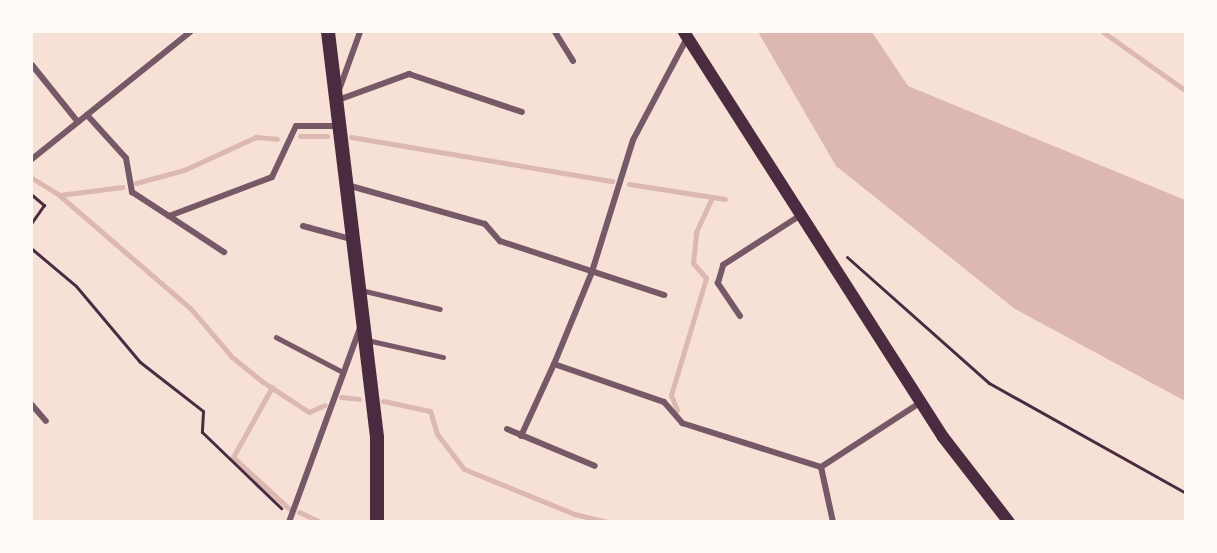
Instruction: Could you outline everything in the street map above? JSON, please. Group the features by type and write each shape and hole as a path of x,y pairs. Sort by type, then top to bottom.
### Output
{"main road":[{"path":"328,32 347,185 361,333 377,437 377,522"},
{"path":"686,34 921,402 1009,522"}],"street":[{"path":"32,159 190,32"},
{"path":"337,98 360,32"},
{"path":"555,32 573,61"},
{"path":"521,436 592,272 633,140 686,34"},
{"path":"32,65 78,122"},
{"path":"337,98 409,74 522,112"},
{"path":"87,115 126,158 132,192 224,252"},
{"path":"169,216 272,177 296,126 340,126"},
{"path":"347,185 485,224 500,241 664,295"},
{"path":"740,316 718,283 723,265 801,215"},
{"path":"303,226 351,239"},
{"path":"290,519 343,372 361,333"},
{"path":"554,364 664,402 682,423 821,467"},
{"path":"821,467 921,402"},
{"path":"32,405 46,421"},
{"path":"507,429 595,466"},
{"path":"821,467 833,522"}],"lane":[{"path":"356,289 440,309"},
{"path":"361,333 443,357"},
{"path":"276,337 343,372"}],"path":[{"path":"32,195 44,205 32,222"},
{"path":"32,249 76,286 140,362 203,411 202,432 290,519"},
{"path":"845,254 883,294 989,383 1185,493"}],"shaded area":[{"path":"758,32 872,32 908,86 1185,200 1185,401 1015,309 836,166"}],"waterway":[{"path":"1103,32 1186,91"},
{"path":"300,136 327,136"},
{"path":"136,183 184,170 256,137 277,139"},
{"path":"351,137 612,181"},
{"path":"32,178 59,195 191,309 232,357 263,382 309,412 325,405"},
{"path":"629,184 725,199"},
{"path":"59,195 122,187"},
{"path":"677,410 671,395 706,278 693,263 696,232 712,197"},
{"path":"272,387 233,457 288,508"},
{"path":"341,397 359,399"},
{"path":"383,401 430,411 437,434 464,469 574,514 610,522"},
{"path":"299,512 320,522"}]}
